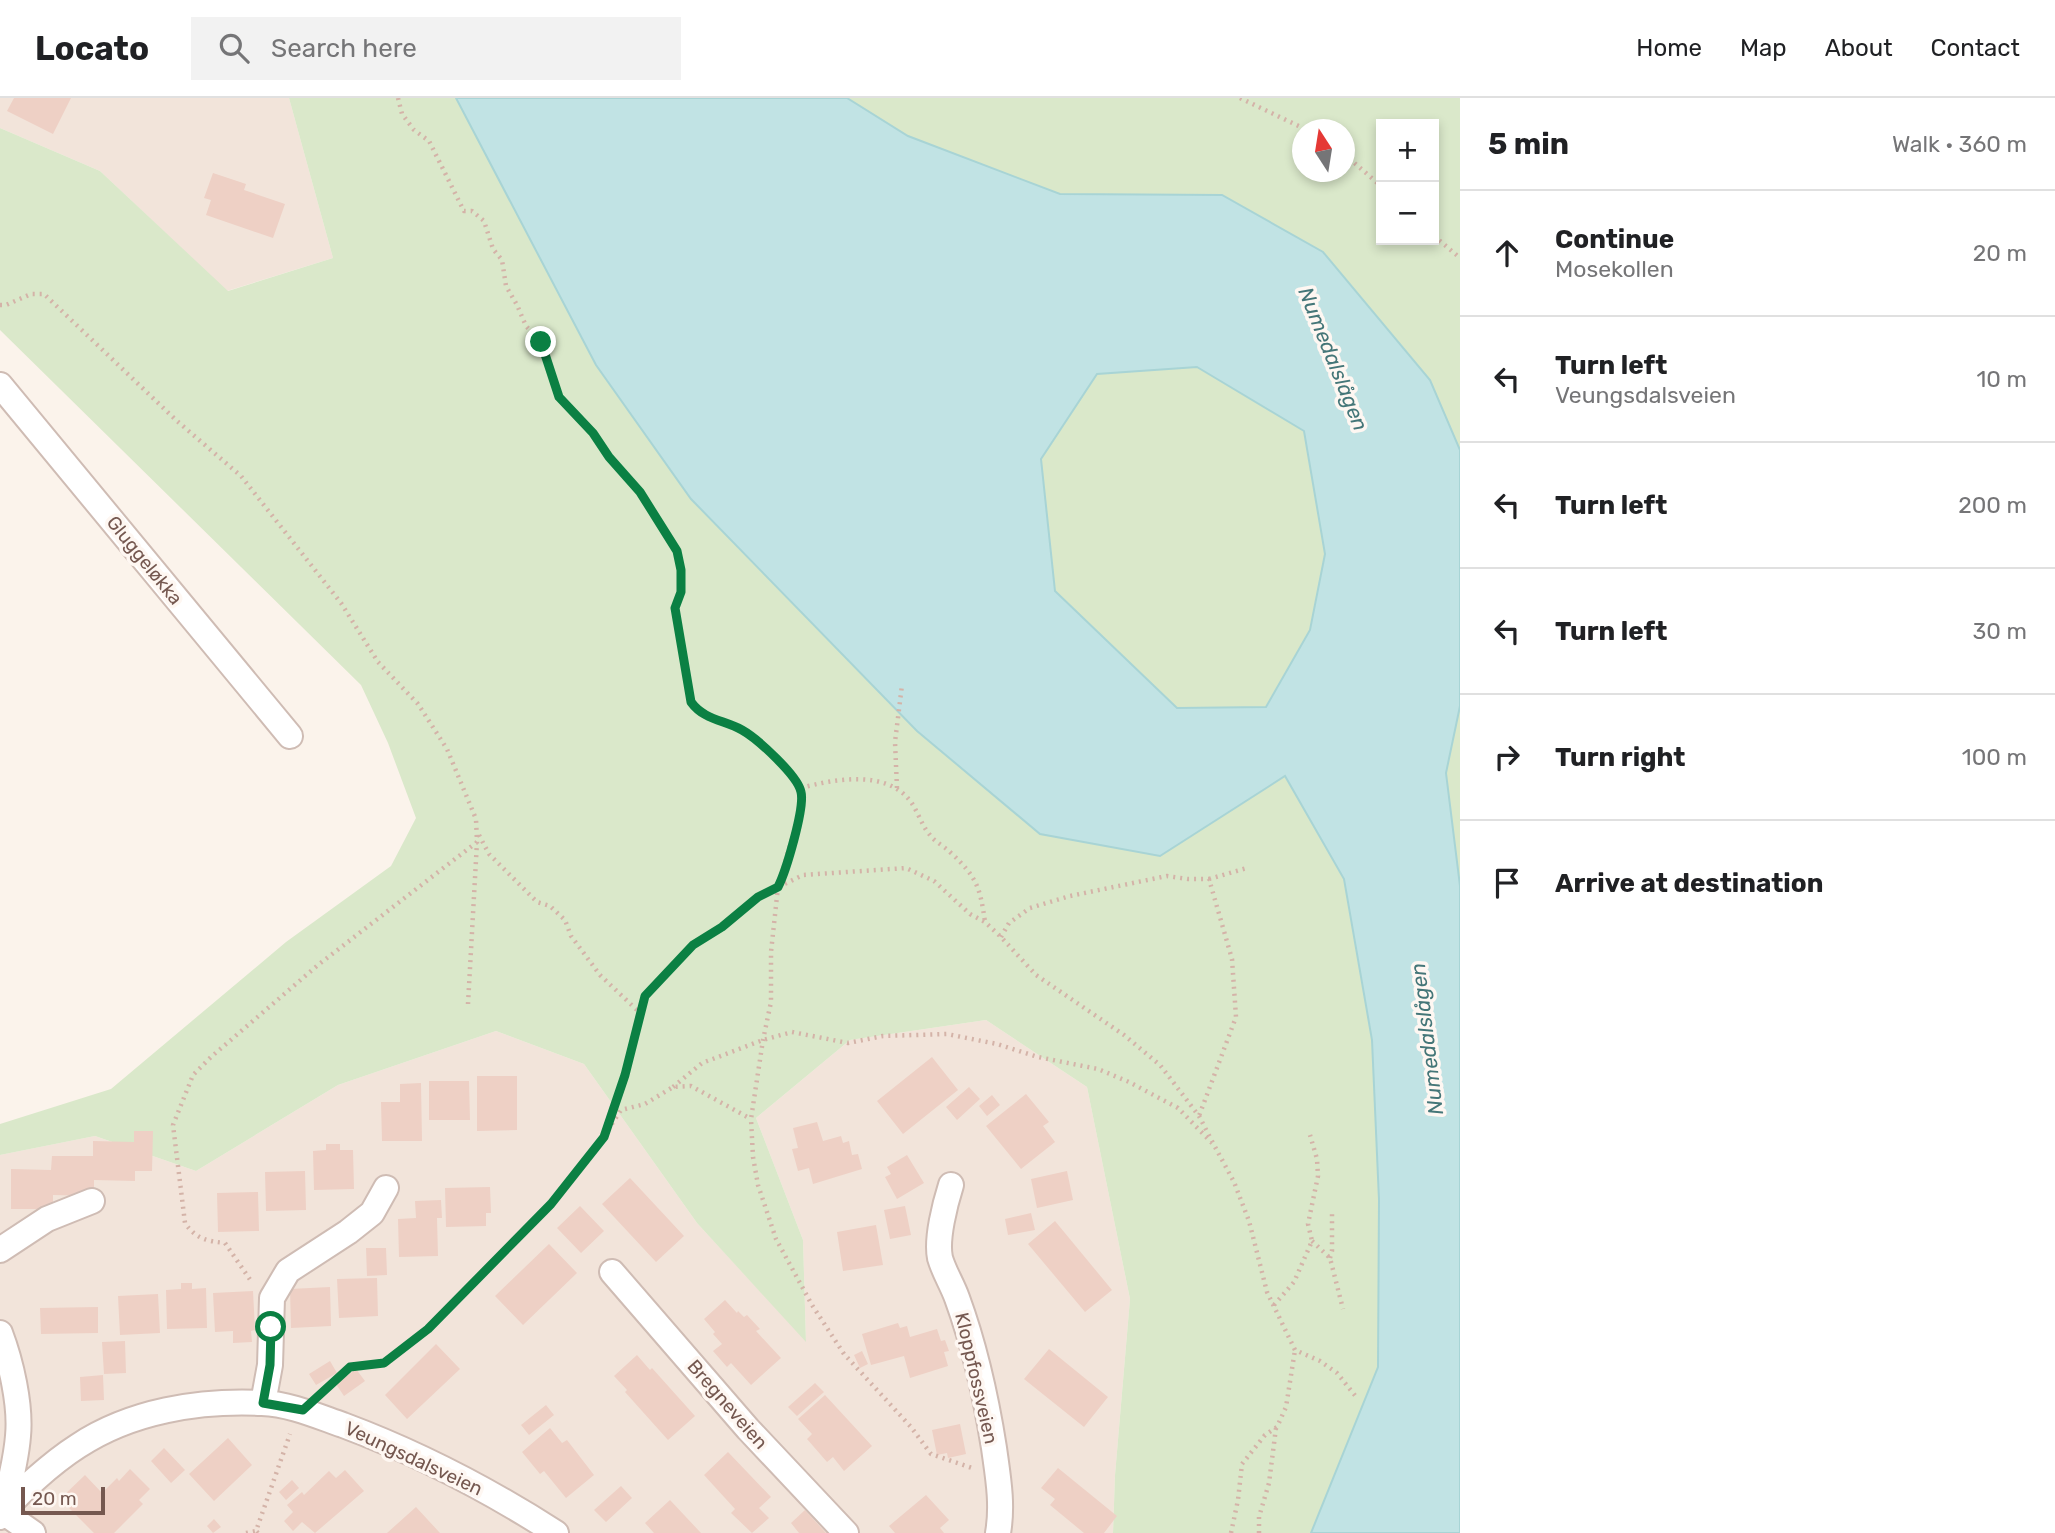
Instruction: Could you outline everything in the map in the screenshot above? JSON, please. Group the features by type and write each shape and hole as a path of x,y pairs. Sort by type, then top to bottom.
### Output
{"street":[{"name":"Gluggeløkka","path":"0,385 290,736"},
{"name":"Kloppfossveien","path":"951,1185 943,1213 940,1256 957,1296 974,1350 988,1411 999,1479 1001,1513 998,1533"},
{"path":"263,1403 270,1365 272,1298 288,1271 372,1213 386,1188"},
{"path":"0,1250 47,1219 92,1201"},
{"name":"Bregneveien","path":"612,1272 748,1429 846,1533"},
{"path":"0,1333 10,1360 19,1434 12,1477 1,1515 33,1533"},
{"name":"Veungsdalsveien","path":"1,1515 56,1461 90,1438 134,1418 192,1405 263,1403 301,1410 393,1444 509,1502 556,1533"}],"path":[{"path":"398,98 402,114 414,130 429,141 464,211 472,211 484,221 493,249 502,260 506,286 526,326 541,342 559,397 593,433 609,457 640,492 677,551 681,570 681,592 675,608 691,702 699,713 743,731 794,776 801,788 803,799 778,887 771,952 771,1002 751,1119 758,1185 776,1239 812,1305 845,1354 911,1427 931,1454 999,1479"},
{"path":"1240,98 1292,123"},
{"path":"1355,163 1376,182"},
{"path":"1439,240 1460,258"},
{"path":"0,305 31,295 44,294 177,421 241,476 341,603 378,662 418,704 447,749 477,819 468,1004"},
{"path":"897,788 895,742 902,685"},
{"path":"801,788 847,779 897,788 911,801 930,835 951,853 979,886 985,922"},
{"path":"478,833 489,854 537,902 550,906 565,920 571,936 600,975 640,1013"},
{"path":"252,1282 225,1243 205,1241 193,1235 184,1223 173,1125 193,1075 211,1056 318,965 477,842"},
{"path":"604,1137 625,1075 645,996 693,945 722,927 758,897 803,875 906,868 934,881 970,914 985,922 1002,937 1036,975 1124,1035 1160,1065 1199,1116 1234,1182 1267,1292 1295,1350 1286,1407 1277,1427 1269,1483 1259,1517 1259,1533"},
{"path":"1002,937 1009,923 1030,908 1070,896 1167,876 1209,878 1247,868"},
{"path":"1199,1116 1220,1057 1231,1037 1236,1017 1232,959 1209,878"},
{"path":"246,1533 257,1532 301,1410 350,1367 384,1363 428,1329 551,1204 604,1137 621,1110 645,1104 673,1087 702,1063 792,1032 848,1043 883,1037 947,1034 1098,1069 1129,1082 1178,1108 1214,1146"},
{"path":"673,1087 691,1086 751,1119"},
{"path":"1310,1135 1317,1159 1318,1176 1308,1224 1312,1241 1329,1258 1343,1309"},
{"path":"1329,1258 1332,1251 1332,1213"},
{"path":"1275,1305 1294,1282 1312,1241"},
{"path":"1295,1350 1337,1373 1357,1398"},
{"path":"1230,1533 1238,1500 1242,1464 1265,1435 1277,1427"}],"shaded area":[{"path":"0,98 289,98 333,258 227,291 100,171 0,128"},
{"path":"986,1020 1087,1087 1130,1299 1115,1475 1113,1533 0,1533 0,1155 95,1136 196,1171 338,1085 496,1031 584,1064 697,1223 806,1341 803,1240 756,1118 850,1040"}],"green space":[{"path":"289,98 456,98 596,365 691,499 917,731 1040,834 1160,856 1285,776 1344,879 1372,1040 1379,1200 1379,1367 1311,1533 1113,1533 1115,1475 1130,1299 1087,1087 986,1020 850,1040 756,1118 803,1240 806,1342 697,1223 584,1064 496,1031 338,1085 196,1171 95,1136 0,1155 0,1124 111,1089 286,942 391,866 416,818 388,743 361,685 0,330 0,128 100,171 228,291 333,258"},
{"path":"847,98 1460,98 1460,450 1430,380 1323,252 1222,195 1060,194 908,136"},
{"path":"1197,367 1304,431 1325,554 1310,630 1266,707 1177,708 1055,592 1041,459 1097,374"},
{"path":"1460,706 1460,886 1446,773"}],"water":[{"name":"Numedalslågen","path":"456,98 847,98 908,136 1060,194 1222,195 1323,252 1430,380 1460,450 1460,706 1446,773 1460,886 1460,1533 1311,1533 1378,1367 1379,1200 1372,1040 1344,879 1285,776 1160,856 1040,834 917,731 691,499 596,365","holes":["1197,367 1304,431 1325,554 1310,630 1266,707 1177,708 1055,591 1041,459 1097,374"]}],"building":[{"path":"14,98 71,98 53,134 7,111"},
{"path":"213,173 246,184 244,190 285,204 273,238 206,215 211,200 204,198"},
{"path":"932,1057 958,1090 903,1134 877,1101"},
{"path":"477,1076 517,1076 517,1130 477,1131"},
{"path":"429,1081 469,1081 470,1120 429,1120"},
{"path":"421,1083 422,1141 382,1141 381,1102 400,1102 400,1084"},
{"path":"969,1087 980,1099 957,1120 946,1107"},
{"path":"1026,1094 1049,1122 1043,1126 1055,1142 1021,1169 986,1126"},
{"path":"992,1095 1000,1105 987,1116 979,1106"},
{"path":"817,1122 823,1141 841,1136 843,1143 849,1141 852,1155 858,1154 862,1169 813,1184 809,1168 798,1171 792,1149 798,1148 793,1128"},
{"path":"134,1131 153,1131 152,1171 135,1171 135,1181 94,1180 94,1196 53,1195 53,1209 11,1209 11,1169 51,1170 52,1156 93,1156 93,1141 134,1142"},
{"path":"326,1144 340,1144 340,1150 353,1150 354,1189 314,1190 313,1151 326,1150"},
{"path":"907,1155 924,1183 897,1199 885,1177 891,1174 887,1167"},
{"path":"305,1171 306,1210 266,1211 265,1172"},
{"path":"1067,1171 1073,1200 1037,1208 1031,1179"},
{"path":"630,1178 684,1236 656,1262 602,1204"},
{"path":"490,1187 491,1213 486,1213 486,1226 446,1227 445,1188"},
{"path":"258,1192 259,1231 218,1232 217,1193"},
{"path":"441,1200 442,1218 437,1218 438,1256 399,1257 398,1219 416,1218 415,1201"},
{"path":"580,1206 604,1231 581,1253 557,1228"},
{"path":"905,1206 911,1235 890,1239 884,1210"},
{"path":"1031,1213 1035,1230 1008,1235 1005,1219"},
{"path":"1055,1221 1112,1290 1085,1312 1028,1244"},
{"path":"876,1225 883,1265 843,1271 837,1232"},
{"path":"549,1244 577,1273 523,1325 495,1296"},
{"path":"366,1248 386,1248 387,1275 367,1276"},
{"path":"377,1278 378,1316 339,1318 337,1279"},
{"path":"181,1283 192,1283 192,1289 206,1288 207,1328 167,1329 166,1290 181,1289"},
{"path":"330,1287 331,1326 291,1328 290,1289"},
{"path":"253,1291 255,1330 251,1331 252,1342 233,1343 233,1331 215,1332 213,1293"},
{"path":"158,1294 160,1333 120,1335 118,1296"},
{"path":"725,1300 737,1313 738,1311 744,1317 747,1315 760,1329 756,1331 781,1358 751,1385 731,1363 727,1367 713,1351 722,1344 704,1319"},
{"path":"98,1307 98,1333 41,1334 40,1308"},
{"path":"898,1323 900,1328 907,1326 910,1337 937,1329 941,1341 945,1340 949,1351 944,1352 948,1366 910,1378 904,1356 871,1365 862,1334"},
{"path":"125,1341 126,1373 104,1374 102,1342"},
{"path":"436,1344 460,1369 407,1419 385,1395"},
{"path":"1049,1349 1108,1397 1084,1427 1024,1379"},
{"path":"862,1351 868,1364 860,1368 854,1355"},
{"path":"637,1355 695,1416 668,1440 614,1376"},
{"path":"330,1361 337,1373 316,1385 309,1374"},
{"path":"356,1369 365,1381 344,1396 336,1384"},
{"path":"103,1375 104,1400 81,1401 80,1377"},
{"path":"815,1383 824,1392 797,1416 788,1407"},
{"path":"825,1395 872,1446 844,1471 833,1457 827,1462 807,1439 812,1434 798,1419"},
{"path":"546,1405 554,1415 529,1435 521,1425"},
{"path":"960,1424 966,1454 948,1458 947,1453 937,1455 932,1430"},
{"path":"550,1428 562,1443 567,1440 594,1475 566,1498 544,1471 540,1474 522,1452"},
{"path":"228,1438 252,1465 214,1501 189,1474"},
{"path":"164,1448 185,1470 171,1483 151,1461"},
{"path":"728,1452 771,1497 759,1508 769,1518 752,1533 731,1513 735,1509 704,1475"},
{"path":"1058,1468 1117,1516 1104,1533 1084,1533 1050,1505 1055,1499 1041,1488"},
{"path":"130,1469 150,1489 139,1500 143,1504 114,1533 94,1533 60,1499 85,1475 102,1493"},
{"path":"345,1470 364,1491 315,1533 302,1522 293,1531 284,1521 293,1512 287,1505 302,1492 304,1495 329,1471 336,1478"},
{"path":"292,1480 299,1488 286,1500 279,1492"},
{"path":"621,1486 632,1498 606,1522 594,1510"},
{"path":"926,1495 949,1520 940,1528 944,1533 895,1533 889,1526"},
{"path":"670,1500 701,1533 654,1533 645,1523"},
{"path":"416,1507 440,1533 387,1533"},
{"path":"805,1510 826,1533 799,1533 791,1523"},
{"path":"214,1519 221,1527 213,1533 207,1526"}],"route":[{"path":"271,1327 270,1365 263,1403 303,1410 350,1367 384,1363 428,1329 551,1204 604,1137 625,1075 645,996 693,945 722,927 758,897 778,887 790,850 803,799 801,788 794,776 743,731 699,713 691,702 675,608 681,592 681,570 677,551 640,492 609,457 593,433 559,397 541,342"}]}
